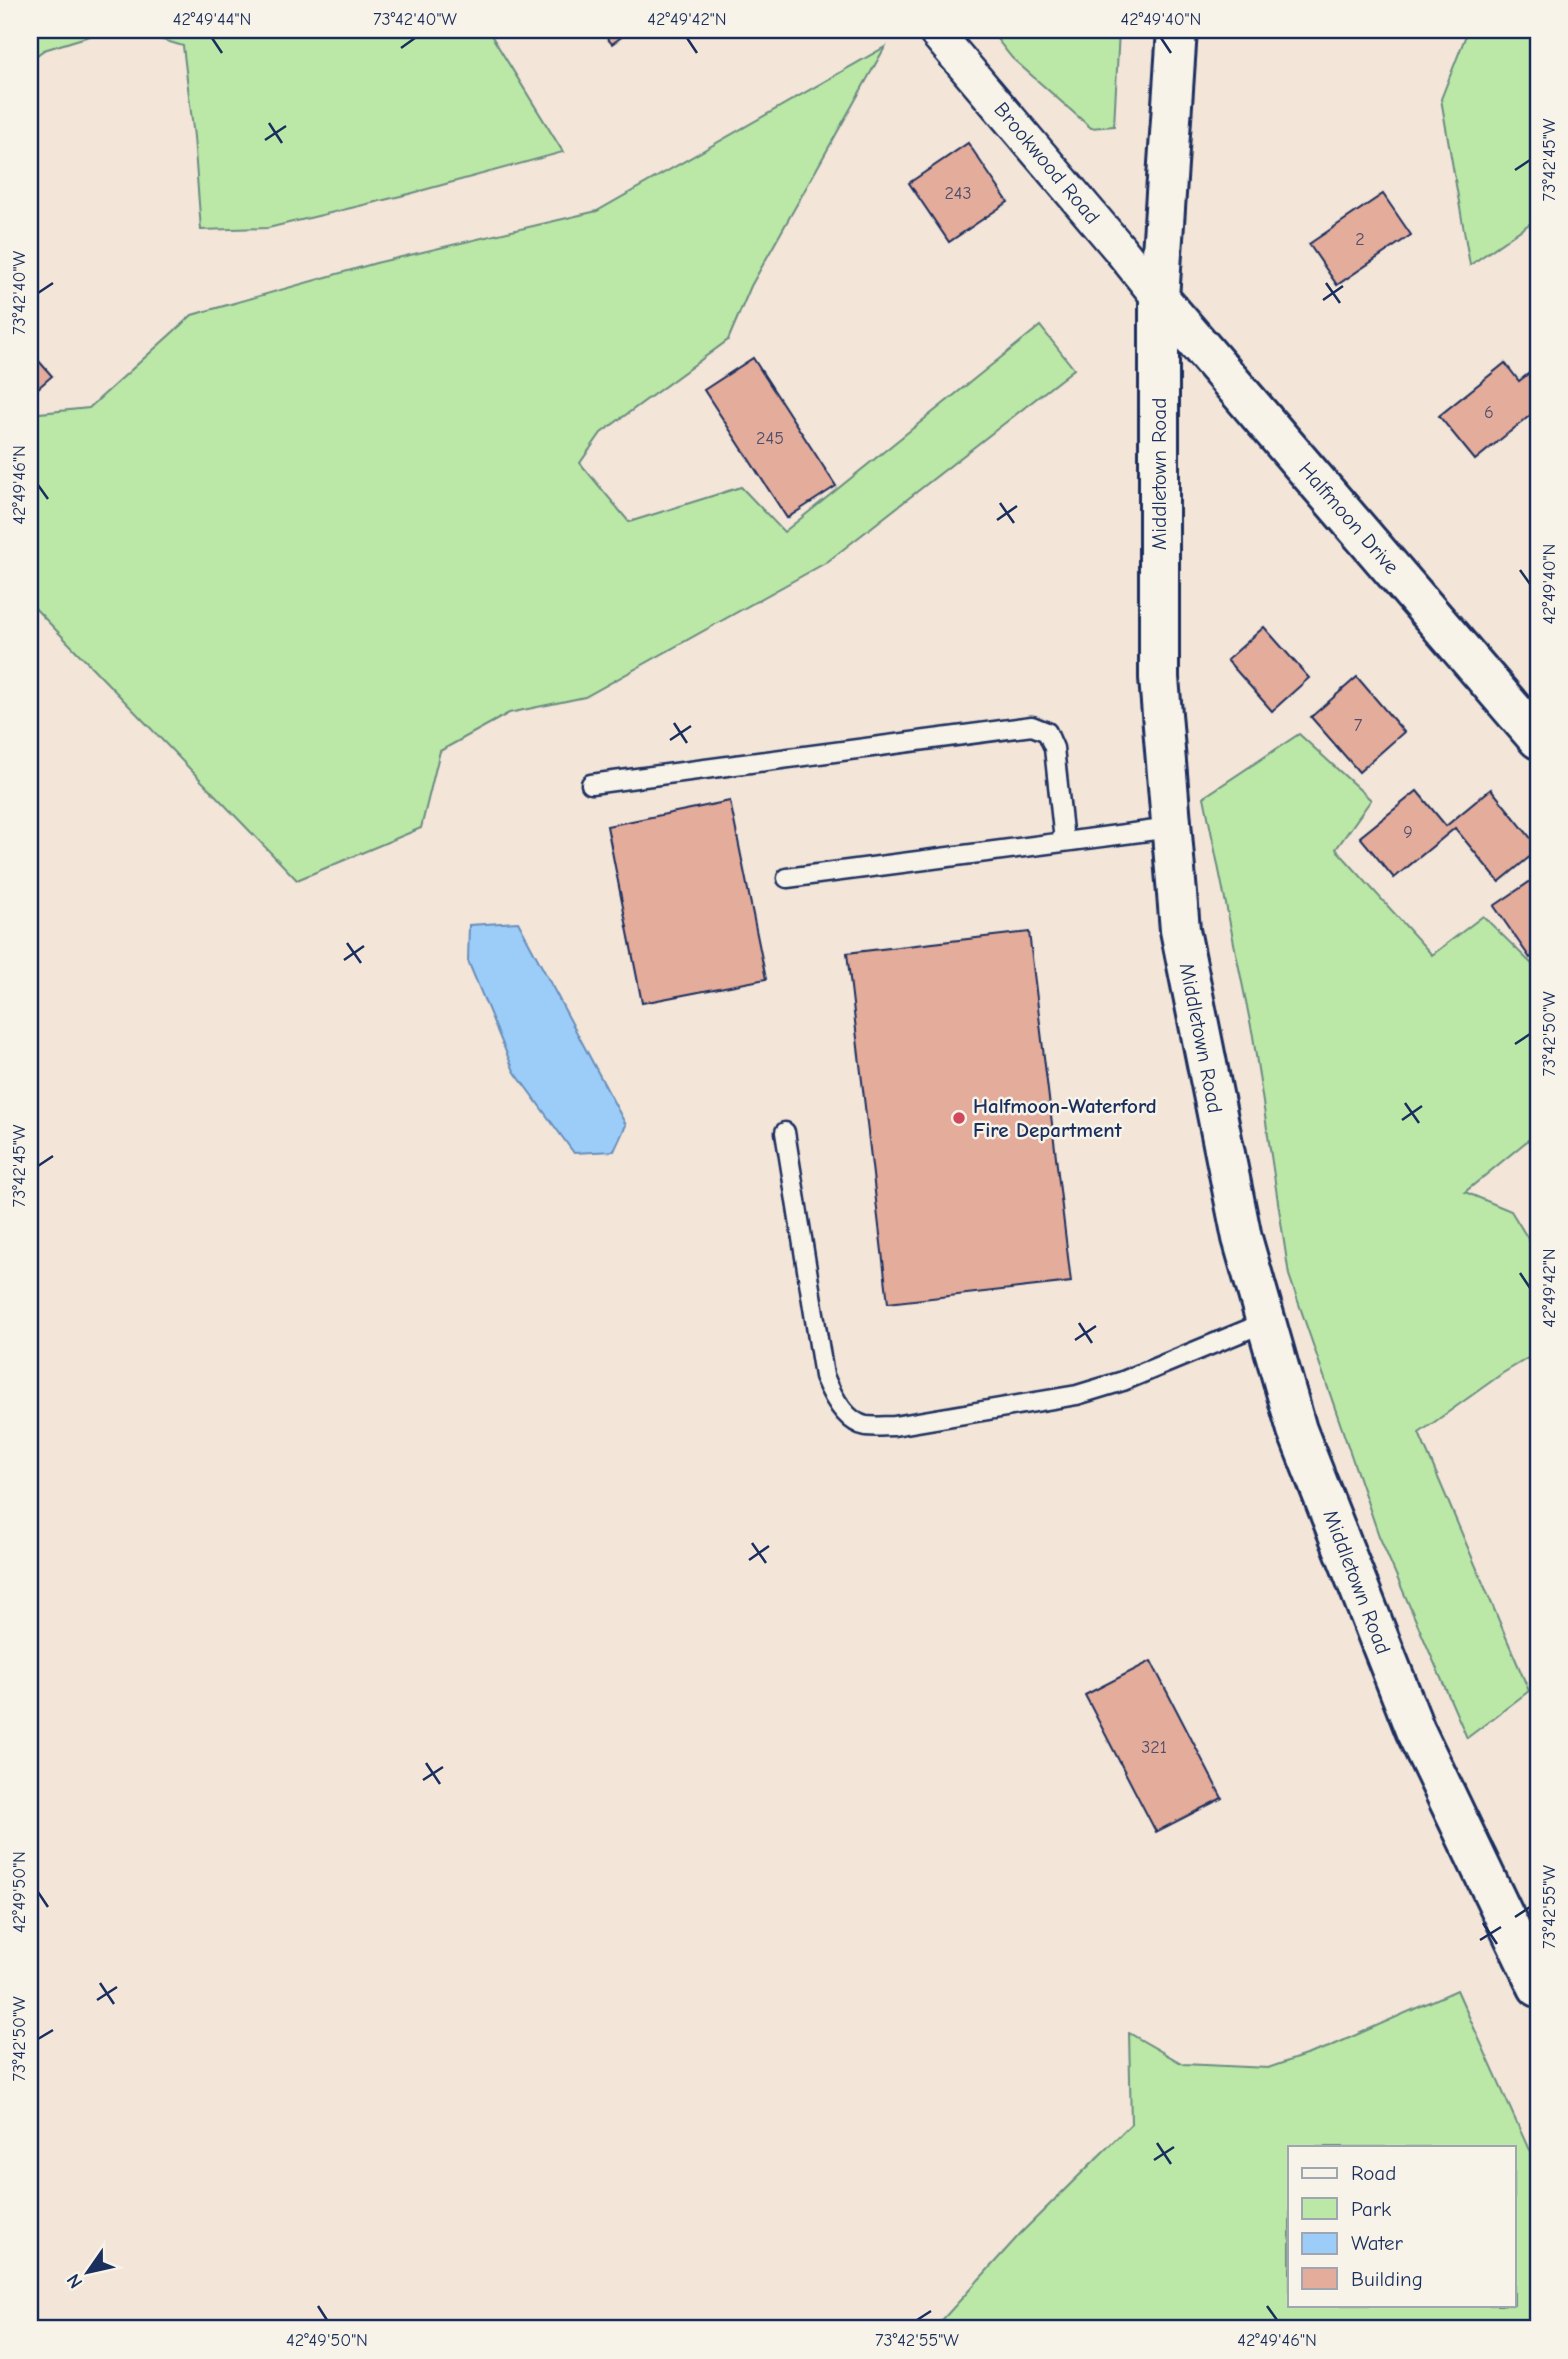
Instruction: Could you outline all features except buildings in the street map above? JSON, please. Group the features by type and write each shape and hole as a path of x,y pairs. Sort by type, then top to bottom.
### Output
{"street":[{"name":"Brookwood Road","path":"934,30 1159,298"},
{"name":"Middletown Road","path":"1177,30 1159,298 1159,678 1180,930 1242,1238 1297,1430 1415,1730 1538,1987"},
{"name":"Halfmoon Drive","path":"1159,298 1538,738"}],"lane":[{"path":"591,784 1032,726 1047,732 1054,748 1065,841"},
{"path":"787,878 1171,828"},
{"path":"785,1132 824,1376 831,1393 846,1413 863,1426 894,1426 1077,1395 1123,1381 1266,1322"}],"green space":[{"path":"30,30 109,30 44,50 30,60"},
{"path":"130,30 488,30 563,152 409,194 268,228 201,230 183,46"},
{"path":"990,30 1119,30 1114,126 1091,128 1012,58"},
{"path":"1468,30 1538,30 1538,218 1470,265 1441,99"},
{"path":"885,47 751,286 728,340 601,433 580,463 629,522 741,487 784,532 1040,326 1074,369 827,562 585,697 509,713 440,751 421,828 297,880 30,603 30,414 89,408 192,315 376,263 597,211"},
{"path":"1299,734 1371,800 1336,849 1432,955 1483,916 1538,970 1538,1132 1465,1192 1511,1211 1538,1255 1538,1352 1503,1373 1419,1433 1529,1691 1467,1738 1379,1536 1289,1275 1253,1036 1204,797"},
{"path":"1457,1990 1538,2170 1538,2329 934,2329 1021,2233 1131,2124 1129,2033 1183,2064 1268,2068 1329,2047"}],"water":[{"path":"518,922 626,1125 614,1151 574,1153 514,1071 468,961 469,925"}],"place":[{"name":"Halfmoon-Waterford Fire Department","path":"959,1118"}]}
